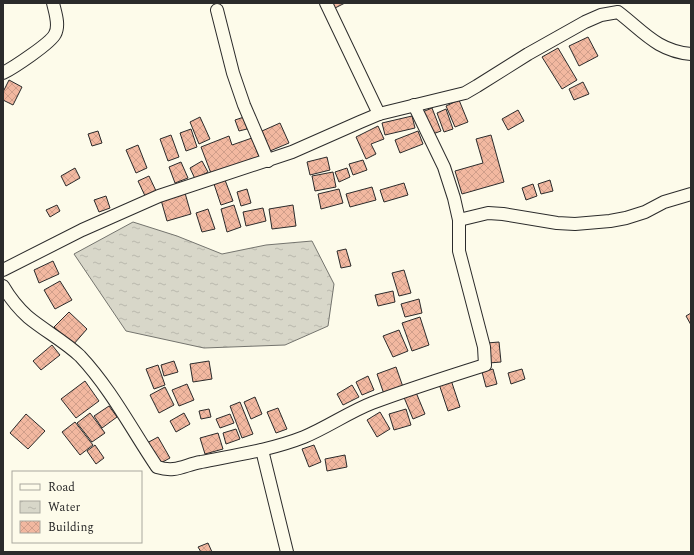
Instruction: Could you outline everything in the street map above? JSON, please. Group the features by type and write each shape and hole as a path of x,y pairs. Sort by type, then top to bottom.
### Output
{"street":[{"path":"3,73 29,56 56,34 57,25 53,3"},
{"path":"326,3 379,114"},
{"path":"3,270 78,232 138,205 292,152 379,114 465,93 528,54 585,22 620,7 641,32 656,43 669,49 691,54"},
{"path":"217,10 232,73 268,161"},
{"path":"3,286 13,302 29,318 63,342 94,372 112,396 157,467 167,470 262,450 304,437 371,403 485,365 484,347 459,251 459,220 454,198 444,167 414,105"},
{"path":"459,220 488,213 557,223 575,224 610,221 645,212 664,202 691,194"},
{"path":"262,450 287,552"}],"water":[{"path":"133,222 177,236 222,254 266,245 312,241 334,284 328,326 285,345 204,348 126,331 74,254"}],"building":[{"path":"332,3 345,3 335,8"},
{"path":"588,37 598,56 579,66 569,46"},
{"path":"558,48 577,80 562,89 542,57"},
{"path":"9,80 22,87 13,105 3,100 3,92"},
{"path":"583,82 589,94 574,100 569,89"},
{"path":"459,100 468,122 455,127 446,106"},
{"path":"432,108 441,131 430,135 420,113"},
{"path":"446,109 453,129 444,132 437,113"},
{"path":"518,110 524,121 508,130 502,119"},
{"path":"412,116 415,128 385,135 382,123"},
{"path":"200,117 210,139 199,144 190,122"},
{"path":"244,117 247,129 239,131 235,120"},
{"path":"280,123 289,143 270,151 262,131"},
{"path":"378,126 384,139 371,144 376,154 366,159 356,137"},
{"path":"191,129 197,147 186,151 180,133"},
{"path":"98,131 102,143 92,146 88,134"},
{"path":"418,131 423,144 400,153 395,140"},
{"path":"171,135 179,157 168,161 160,139"},
{"path":"491,135 504,182 462,194 455,171 483,163 476,139"},
{"path":"229,136 232,145 252,138 260,159 212,176 201,147"},
{"path":"138,145 147,168 136,173 126,150"},
{"path":"327,157 330,170 310,175 307,162"},
{"path":"363,160 367,170 353,175 349,164"},
{"path":"202,161 208,172 195,179 190,168"},
{"path":"181,162 188,178 175,183 169,167"},
{"path":"75,168 80,178 66,186 61,176"},
{"path":"347,168 350,177 339,182 335,172"},
{"path":"333,172 336,187 315,191 312,176"},
{"path":"149,176 157,193 146,198 138,181"},
{"path":"225,180 233,201 221,205 214,184"},
{"path":"550,180 553,191 541,194 538,184"},
{"path":"404,183 408,195 384,202 380,190"},
{"path":"533,184 537,196 526,200 522,188"},
{"path":"372,187 376,200 350,207 346,194"},
{"path":"247,189 251,203 241,206 237,192"},
{"path":"339,189 343,203 321,209 318,194"},
{"path":"185,193 191,214 167,221 161,200"},
{"path":"106,196 110,208 99,212 94,200"},
{"path":"57,205 60,211 50,217 46,210"},
{"path":"234,205 241,227 227,232 221,209"},
{"path":"293,205 296,226 272,229 269,209"},
{"path":"263,208 266,221 246,226 243,212"},
{"path":"208,209 215,229 202,232 196,213"},
{"path":"346,249 351,266 341,268 337,251"},
{"path":"53,261 59,274 39,283 34,270"},
{"path":"404,270 411,293 399,296 392,273"},
{"path":"60,281 72,300 55,309 44,290"},
{"path":"393,291 395,302 378,306 375,295"},
{"path":"419,299 422,313 405,317 401,304"},
{"path":"69,312 87,329 73,345 54,327"},
{"path":"691,313 691,325 686,316"},
{"path":"420,317 429,345 412,351 402,323"},
{"path":"399,330 408,351 393,357 383,336"},
{"path":"499,342 501,362 489,363 487,343"},
{"path":"52,345 60,355 41,370 33,361"},
{"path":"174,361 178,372 164,376 161,365"},
{"path":"209,361 212,379 193,382 190,364"},
{"path":"158,365 165,385 154,389 146,369"},
{"path":"396,367 403,387 384,394 377,374"},
{"path":"493,369 497,384 486,387 482,372"},
{"path":"522,369 525,379 511,384 508,373"},
{"path":"368,376 374,390 362,395 356,382"},
{"path":"451,380 460,407 448,411 439,384"},
{"path":"85,381 99,401 76,418 61,399"},
{"path":"187,384 194,400 179,406 172,390"},
{"path":"352,385 359,397 343,405 337,394"},
{"path":"165,387 174,405 159,413 150,395"},
{"path":"415,390 425,414 413,419 403,395"},
{"path":"255,397 262,414 251,419 244,402"},
{"path":"240,402 253,434 242,438 230,406"},
{"path":"109,406 117,417 102,428 94,416"},
{"path":"278,408 287,429 276,433 267,412"},
{"path":"209,409 211,417 201,419 199,411"},
{"path":"406,409 411,425 394,430 389,414"},
{"path":"380,412 390,429 377,437 367,420"},
{"path":"90,413 105,433 92,442 77,423"},
{"path":"184,413 190,424 176,432 170,421"},
{"path":"26,414 45,431 28,449 10,433"},
{"path":"230,414 234,423 220,428 216,419"},
{"path":"75,422 93,445 80,455 62,432"},
{"path":"236,429 240,439 226,444 223,433"},
{"path":"218,433 223,449 205,454 200,438"},
{"path":"158,437 170,458 159,464 147,443"},
{"path":"95,445 104,458 96,464 87,451"},
{"path":"314,445 321,462 309,467 302,449"},
{"path":"345,455 347,467 327,471 325,459"},
{"path":"208,543 212,552 201,552 198,547"}]}
